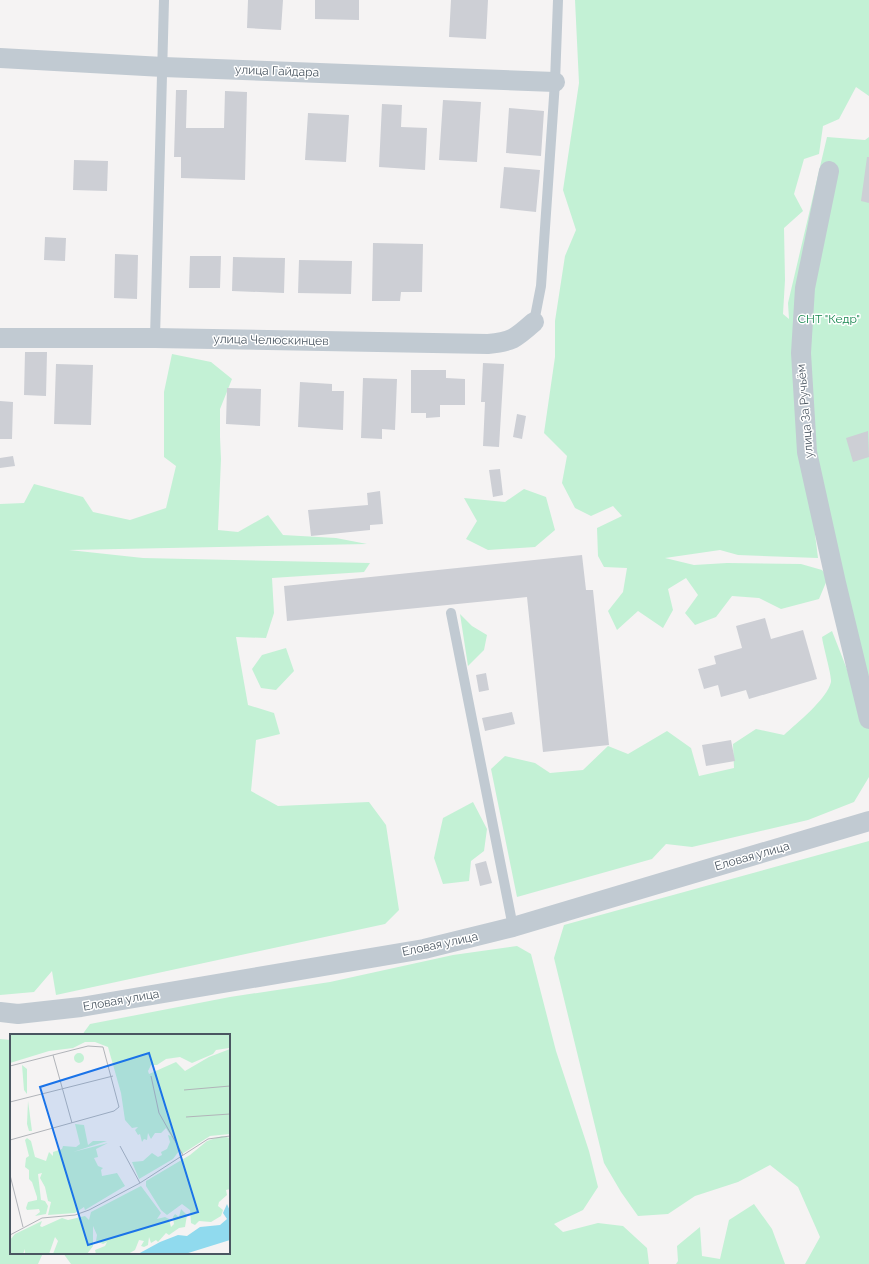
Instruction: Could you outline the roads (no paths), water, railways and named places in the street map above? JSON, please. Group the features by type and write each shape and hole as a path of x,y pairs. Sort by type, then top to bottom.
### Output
{"street":[{"name":"улица Гайдара","path":"0,58 163,67 555,82"},
{"name":"улица За Ручьём","path":"829,171 805,288 801,352 807,452 836,583 869,719"},
{"name":"улица Челюскинцев","path":"0,338 155,338 488,344 506,342 521,334 534,322"},
{"name":"Еловая улица","path":"0,1012 18,1014 81,1007 424,949 513,927 869,822"}],"lane":[{"path":"155,338 164,0"},
{"path":"534,322 541,286 555,82 558,0"},
{"path":"451,613 513,927"}],"park label":[{"name":"СНТ \"Кедр\"","path":"829,319"}]}
